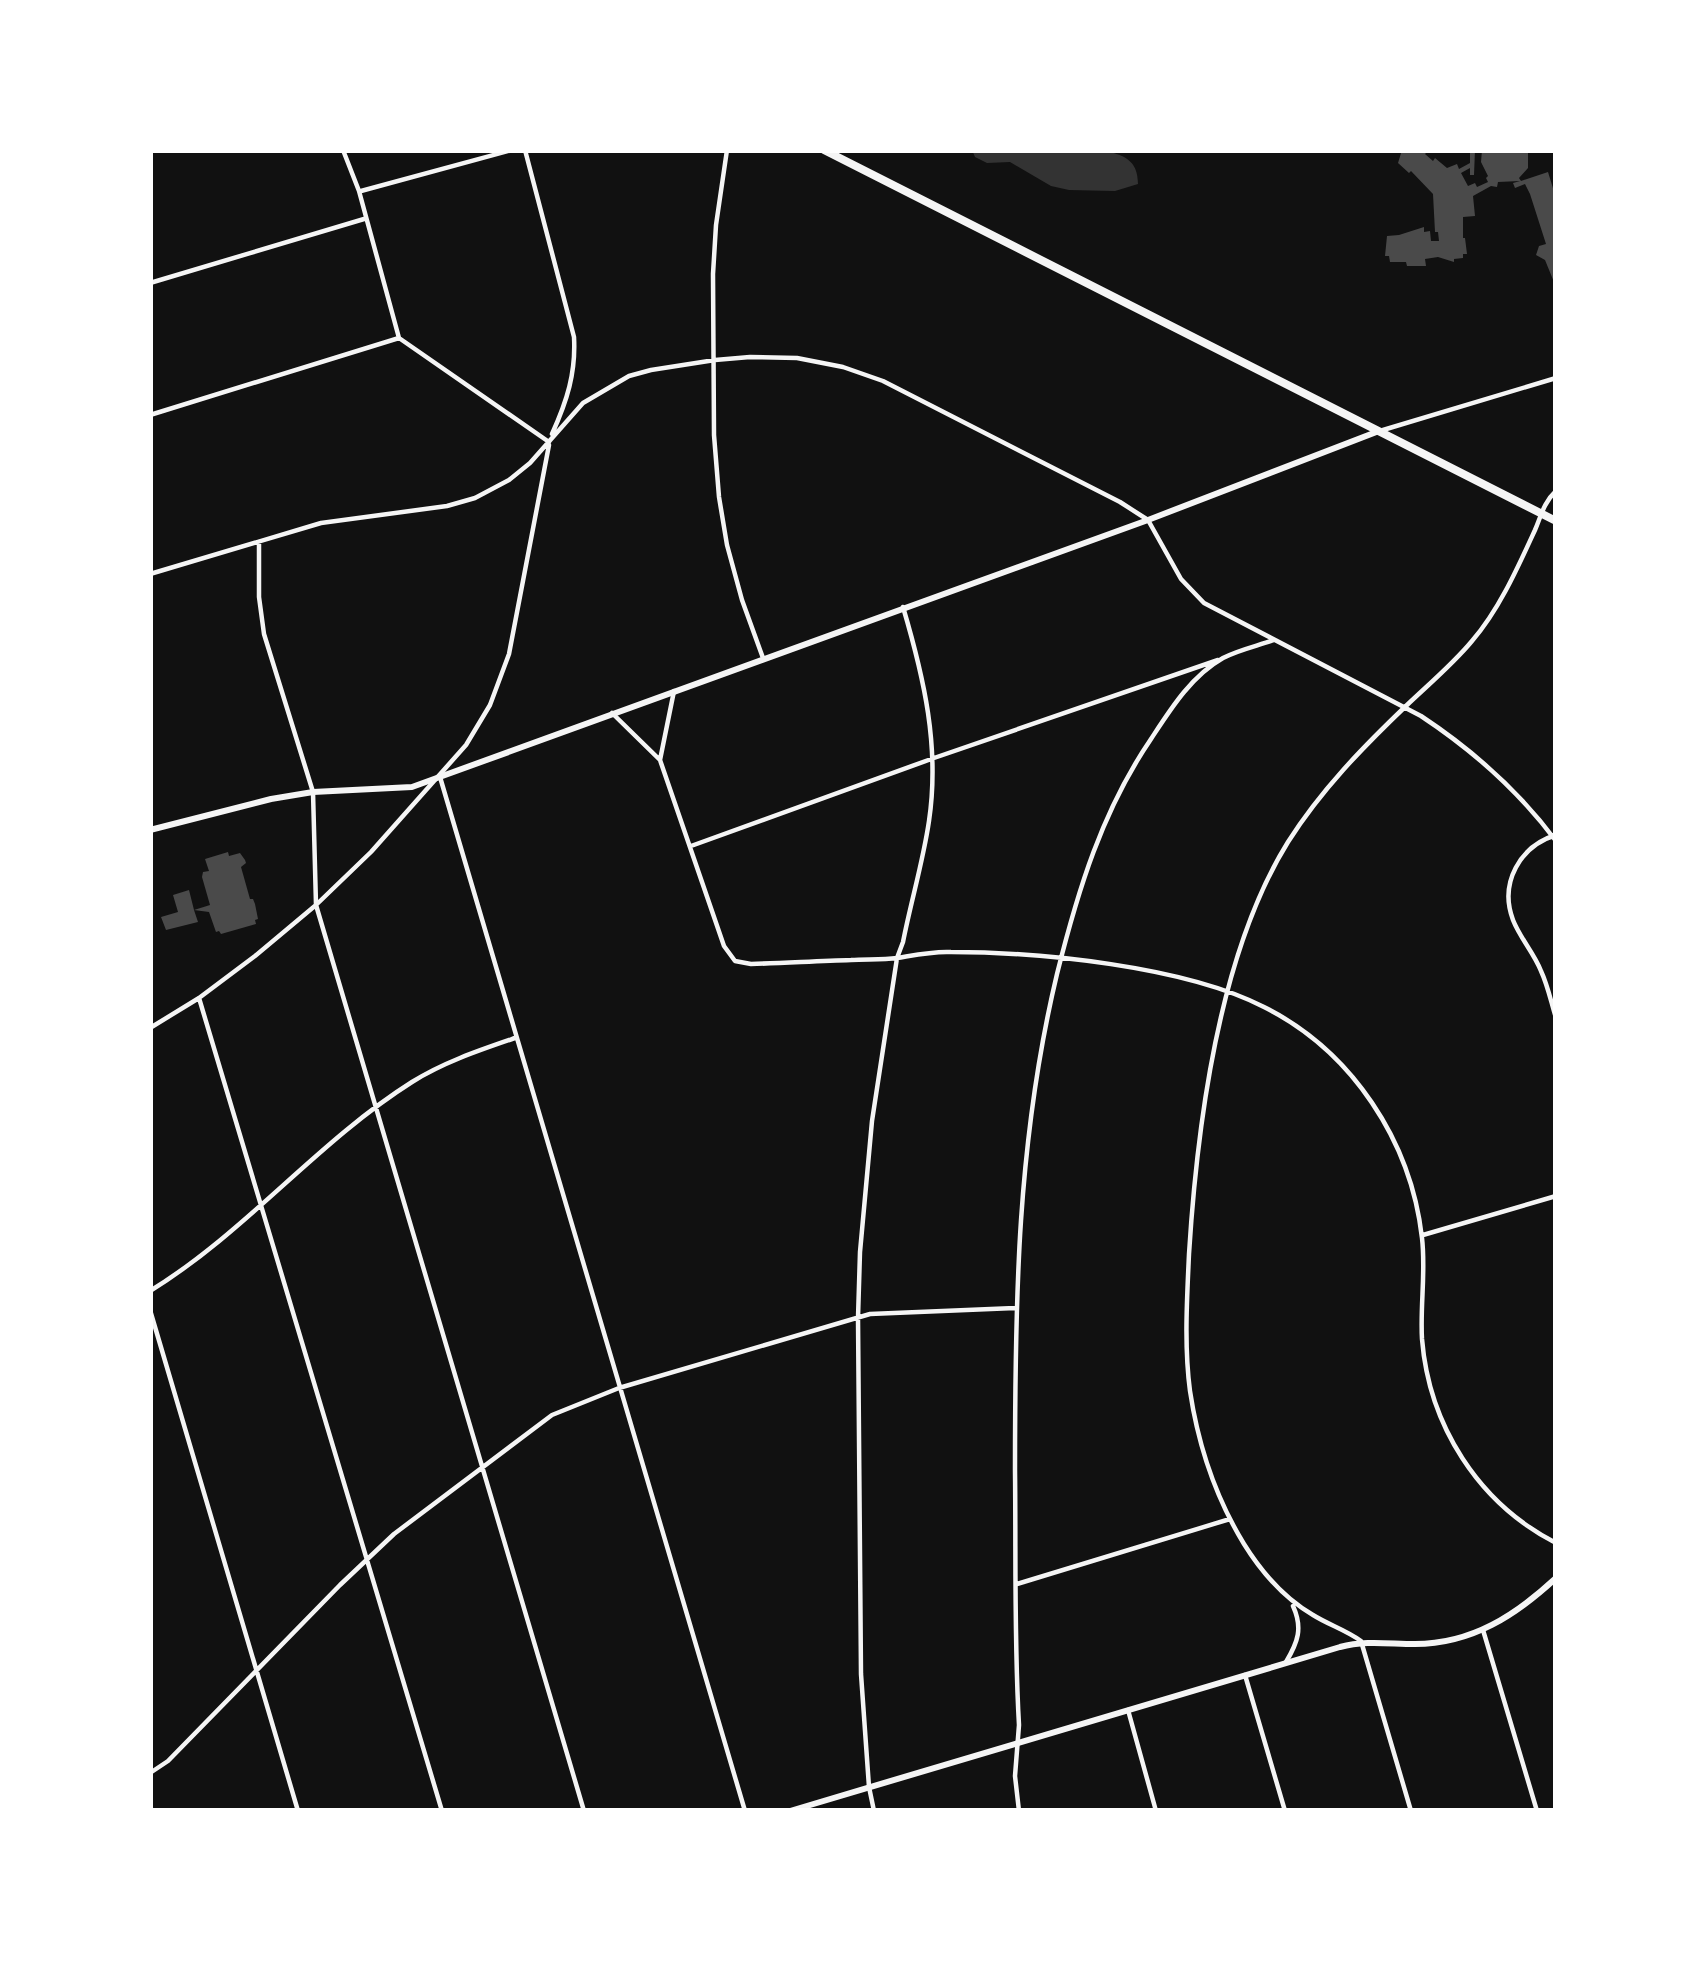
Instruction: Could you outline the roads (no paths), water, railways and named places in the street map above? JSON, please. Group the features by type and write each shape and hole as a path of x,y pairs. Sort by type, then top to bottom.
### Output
{"main road":[{"path":"824,150 1556,521"}],"street":[{"path":"344,150 399,338 549,442"},
{"path":"359,191 512,150"},
{"path":"150,1028 199,998 316,905 440,777 490,705 509,654 549,442 569,396 574,368 574,337 525,150"},
{"path":"727,150 713,274 714,435 724,527 763,658"},
{"path":"150,283 364,219"},
{"path":"150,415 399,338"},
{"path":"150,574 321,523 475,498 530,463 584,403 629,376 750,357 797,358 862,373 1106,494 1148,520 1169,560 1198,598 1404,708 1449,735 1500,776 1555,837 1539,841 1522,856 1509,895 1515,926 1542,972 1556,1018"},
{"path":"150,830 249,803 313,792 412,787 1148,520 1379,431 1556,378"},
{"path":"1411,1811 1360,1641 1291,1600 1267,1576 1230,1519 1212,1478 1197,1427 1187,1345 1198,1153 1228,992 1270,874 1313,804 1345,766 1484,626 1556,491"},
{"path":"259,542 264,634 313,792 316,905 584,1811"},
{"path":"874,1811 860,1674 860,1252 872,1121 897,958 927,836 934,758 926,691 903,607"},
{"path":"691,846 1274,640"},
{"path":"1019,1811 1015,1776 1015,1308 1020,1205 1044,1030 1088,862 1126,780 1193,681 1223,658"},
{"path":"660,760 674,691"},
{"path":"612,713 660,760 732,959 751,964 808,962 946,951 1060,959 1170,976 1259,1004 1334,1058 1382,1117 1403,1160 1416,1203 1422,1236 1425,1363 1444,1425 1463,1461 1495,1500 1556,1543"},
{"path":"440,777 745,1811"},
{"path":"199,998 442,1811"},
{"path":"150,1291 211,1250 375,1107 448,1063 515,1038"},
{"path":"1422,1236 1556,1196"},
{"path":"150,1773 168,1761 419,1514 552,1415 619,1388 870,1314 1015,1308"},
{"path":"150,1310 298,1811"},
{"path":"1016,1584 1230,1519"},
{"path":"790,1811 1360,1641 1433,1643 1483,1630 1513,1614 1556,1578"},
{"path":"1286,1663 1299,1635 1291,1600"},
{"path":"1483,1630 1537,1811"},
{"path":"1245,1675 1285,1811"},
{"path":"1128,1710 1156,1811"}]}
